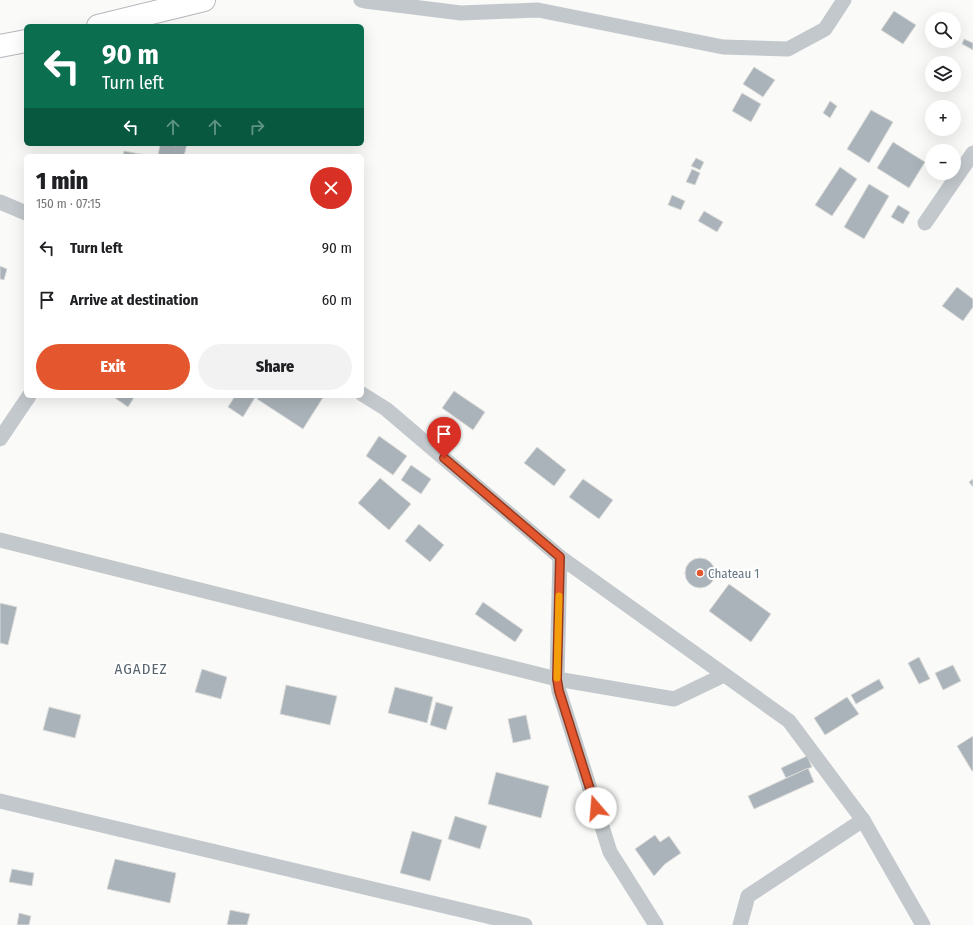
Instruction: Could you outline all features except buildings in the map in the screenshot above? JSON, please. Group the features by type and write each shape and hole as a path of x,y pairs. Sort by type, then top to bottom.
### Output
{"highway":[{"path":"106,24 204,0"},
{"path":"0,46 24,41"}],"street":[{"path":"361,0 461,13 538,10 723,47 788,49 825,29 844,0"},
{"path":"925,223 973,153"},
{"path":"0,202 24,213"},
{"path":"364,395 386,409 560,557 789,721 863,820 923,925"},
{"path":"0,439 27,398"},
{"path":"0,540 557,679 674,699 724,674"},
{"path":"560,557 557,679 559,691 610,852 656,925"},
{"path":"0,801 525,925"},
{"path":"740,925 748,896 863,820"}],"slow traffic":[{"path":"557,678 559,596"}],"place":[{"name":"Chateau 1","path":"700,573"}],"district":[{"name":"AGADEZ","path":"141,669"}],"route":[{"path":"444,458 560,557 557,679 559,691 596,808"}]}
